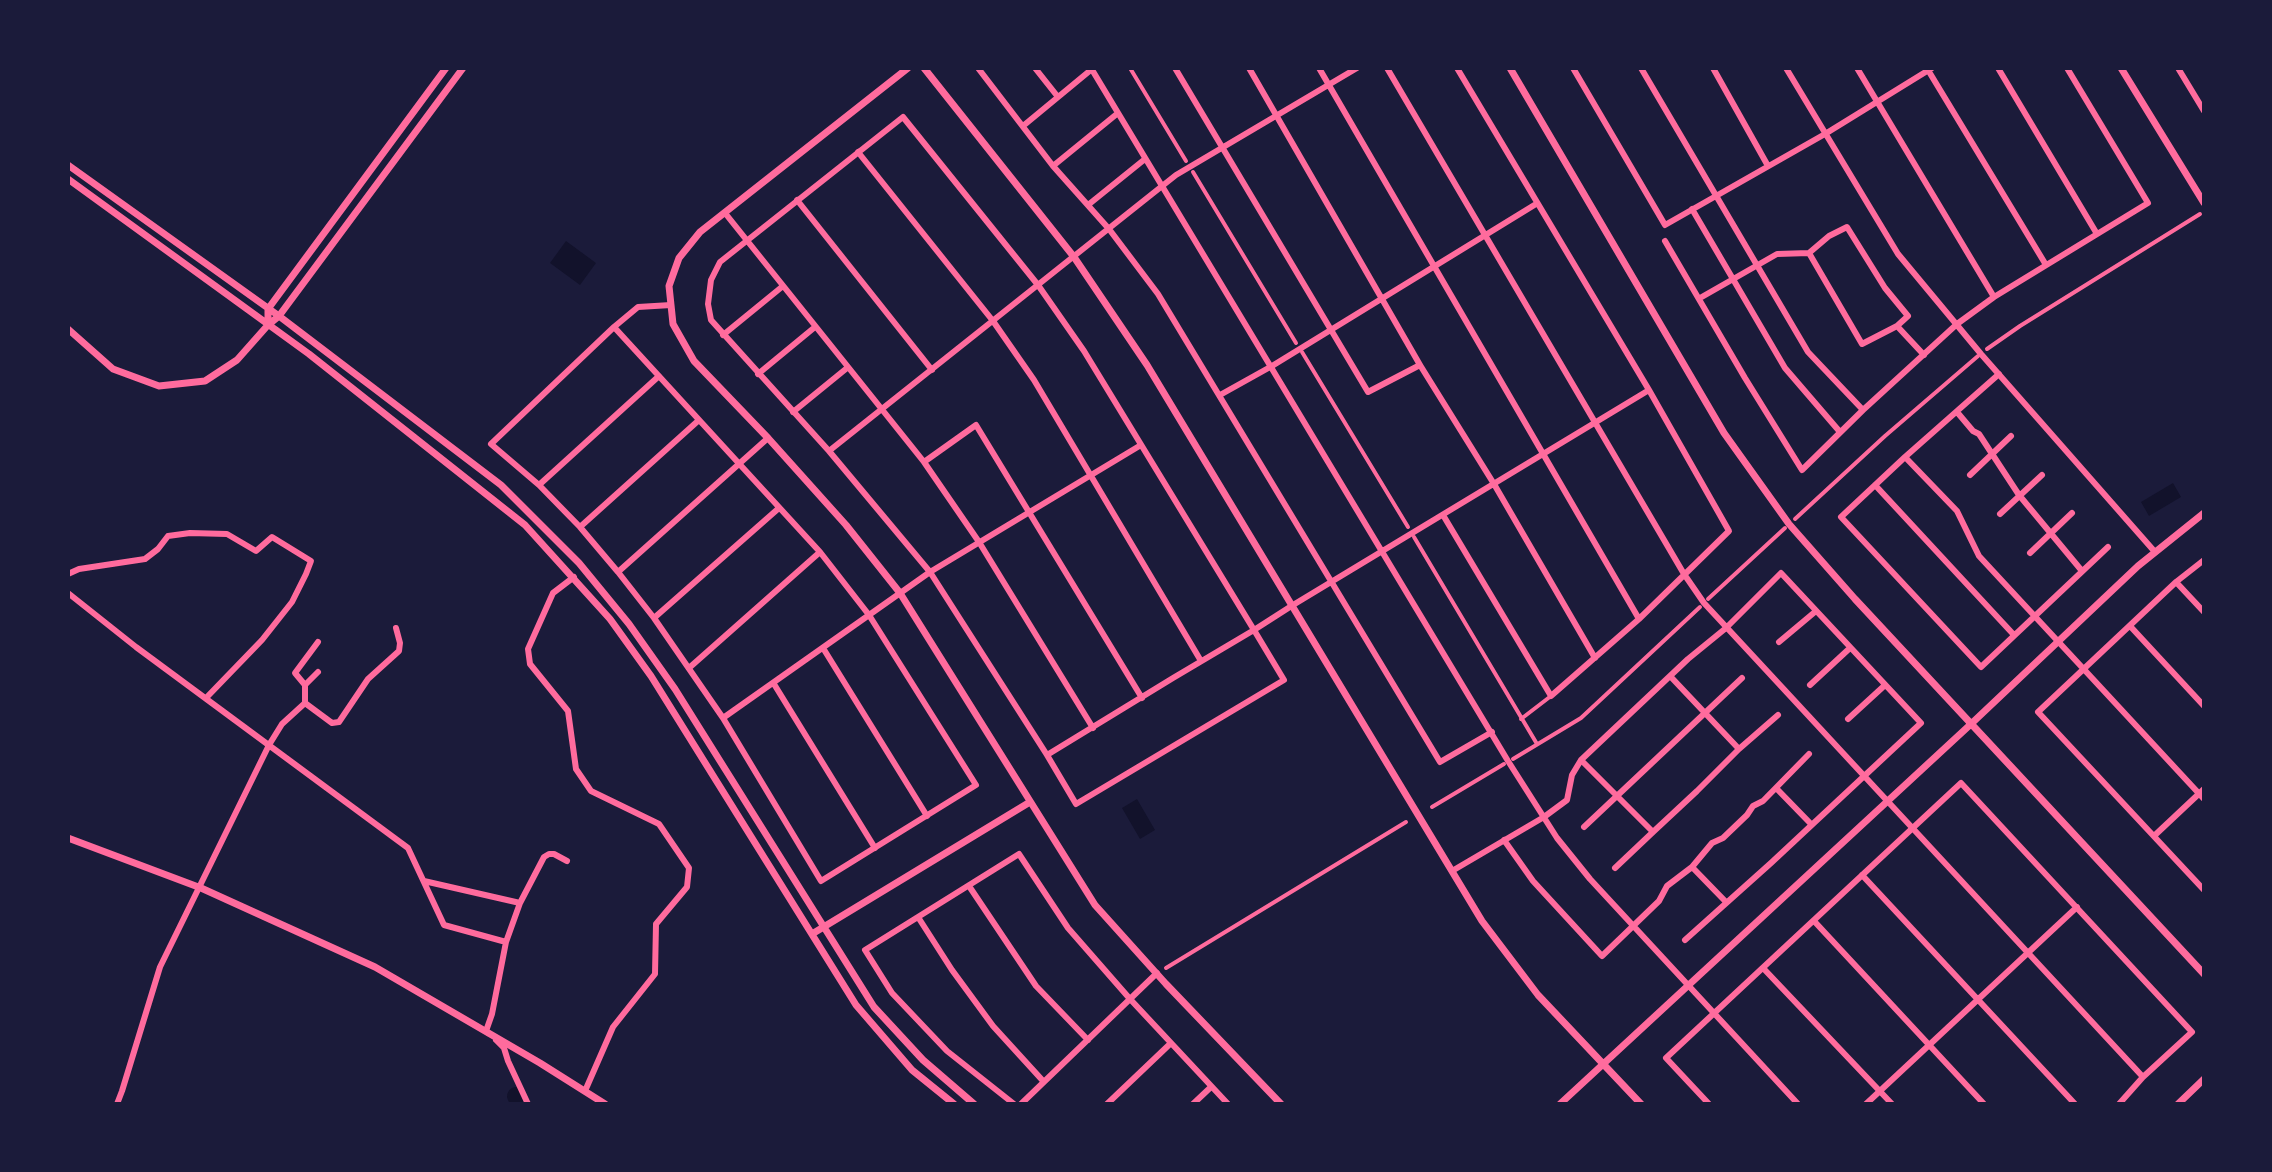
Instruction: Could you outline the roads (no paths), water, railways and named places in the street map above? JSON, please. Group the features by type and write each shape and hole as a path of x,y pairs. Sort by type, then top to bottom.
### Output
{"street":[{"path":"268,325 268,309 446,68"},
{"path":"68,329 113,369 159,386 205,381 237,360 279,316 463,68"},
{"path":"908,68 700,232 679,258 669,286 673,324 694,361 846,525 900,593 1095,905 1281,1104"},
{"path":"924,68 1074,257 1147,365 1482,921 1538,995 1641,1104"},
{"path":"978,68 1158,294 1440,762 1492,732"},
{"path":"1035,68 1058,97"},
{"path":"1130,68 1186,161"},
{"path":"1175,68 1368,392 1420,365"},
{"path":"1249,68 1381,299 1595,658"},
{"path":"1319,68 1639,619"},
{"path":"829,451 1176,175 1357,68"},
{"path":"1387,68 1684,574 1704,603 2143,1077"},
{"path":"1457,68 1649,390 1729,531 1639,619 1521,719"},
{"path":"1510,68 1732,444 1789,524 2204,974"},
{"path":"1573,68 1665,225 1825,134 1929,69 2046,265"},
{"path":"1641,68 1808,352 1863,410"},
{"path":"1713,68 1768,166"},
{"path":"1786,68 1898,254 2155,552"},
{"path":"1857,68 1994,297"},
{"path":"1998,68 2097,234"},
{"path":"1665,241 1802,470 1957,324 1994,297 2148,203 2067,68"},
{"path":"2121,68 2204,203"},
{"path":"2178,68 2204,111"},
{"path":"1023,126 1091,69 1557,838 1590,879 1798,1104"},
{"path":"1053,166 1118,113"},
{"path":"903,117 1038,285 1084,351 1284,680 1076,804 930,572 829,451 711,320 708,304 711,280 720,262 858,152 903,117"},
{"path":"858,152 993,321 1034,380 1201,661"},
{"path":"1088,205 1145,159"},
{"path":"68,165 279,316 501,485 579,563 629,624 675,689 874,1007 923,1060 974,1104"},
{"path":"1193,172 1296,343"},
{"path":"68,179 309,354 525,525 610,619 651,676 856,1005 912,1070 954,1104"},
{"path":"797,200 932,370"},
{"path":"1220,395 1536,204"},
{"path":"1692,209 1785,368 1840,432"},
{"path":"725,213 924,462 979,542 1093,728"},
{"path":"1987,349 2200,214"},
{"path":"1700,298 1777,254 1809,253 1829,236 1847,227 1885,288 1908,316 1897,326 1862,344 1809,253"},
{"path":"723,335 783,286"},
{"path":"614,327 820,552 869,615 976,785 821,881 723,718 654,618 580,527 539,485 491,444 614,327 638,307 671,305"},
{"path":"1897,326 1924,355"},
{"path":"758,374 815,327"},
{"path":"1302,352 1408,527"},
{"path":"1795,519 1978,356"},
{"path":"793,412 847,368"},
{"path":"1999,374 1841,517 1981,667 2108,547"},
{"path":"539,485 659,376"},
{"path":"1047,755 1649,390"},
{"path":"1957,412 1979,434 2019,495 2082,571"},
{"path":"580,527 699,420"},
{"path":"924,462 976,425 1142,698"},
{"path":"1970,475 2011,436"},
{"path":"618,572 768,438"},
{"path":"723,718 930,572 1141,445"},
{"path":"1905,457 1957,511 1979,556 2202,794 2154,836"},
{"path":"2000,514 2042,475"},
{"path":"1875,485 2014,635"},
{"path":"654,618 779,508"},
{"path":"2030,553 2072,513"},
{"path":"1560,1104 2058,641 2155,552 2204,513"},
{"path":"1443,515 1551,696"},
{"path":"1708,599 1785,528"},
{"path":"68,574 79,569 145,559 168,536 190,533 227,534 256,551 272,537 311,561 292,602 262,640 206,698"},
{"path":"1414,537 1537,744"},
{"path":"689,668 820,552"},
{"path":"2204,560 2176,582 2038,712 2204,890"},
{"path":"1452,871 1567,800 1572,775 1581,760 1726,628 1781,573 1921,723 1685,940"},
{"path":"574,577 553,593 528,649 530,664 568,711 576,769 591,791 659,824 689,868 687,887 656,924 655,974 613,1027 585,1091"},
{"path":"2176,582 2204,612"},
{"path":"68,593 136,647 408,848 444,925 506,942"},
{"path":"1513,759 1581,718 1700,607"},
{"path":"1779,642 1816,611"},
{"path":"2130,626 2204,706"},
{"path":"305,703 332,723 339,722 368,679 399,651 396,628"},
{"path":"117,1104 160,967 269,745 282,724 305,703 305,685 295,673 318,642"},
{"path":"823,648 927,816"},
{"path":"1810,685 1850,648"},
{"path":"305,685 318,672"},
{"path":"1670,676 1739,749"},
{"path":"1584,827 1742,678"},
{"path":"774,684 875,848"},
{"path":"1848,719 1884,686"},
{"path":"1615,868 1778,715"},
{"path":"1504,840 1533,881 1602,956 1659,901 1667,886 1692,867 1712,843 1723,838 1809,754"},
{"path":"1581,760 1653,832"},
{"path":"1432,807 1504,764"},
{"path":"1709,1104 1666,1058 1961,783 2192,1032 2119,1104"},
{"path":"1776,788 1811,824"},
{"path":"812,934 1030,802"},
{"path":"1166,968 1406,822"},
{"path":"68,838 199,887 375,967 605,1104"},
{"path":"486,1031 506,942 520,903 544,857 554,854 567,861"},
{"path":"1014,1104 947,1051 892,993 865,950 1019,854 1068,928 1228,1104"},
{"path":"1692,867 1726,902"},
{"path":"1862,875 2075,1104"},
{"path":"424,881 520,903"},
{"path":"969,886 1036,986 1088,1040"},
{"path":"1866,1104 2077,907"},
{"path":"918,917 993,1026 1044,1082"},
{"path":"1814,921 1984,1104"},
{"path":"1763,968 1892,1104"},
{"path":"1021,1104 1157,973"},
{"path":"486,1031 504,1048 528,1104"},
{"path":"1107,1104 1171,1043"},
{"path":"2180,1104 2204,1079"},
{"path":"1193,1104 1211,1087"}],"waterway":[{"path":"516,1096 520,1104"}]}
